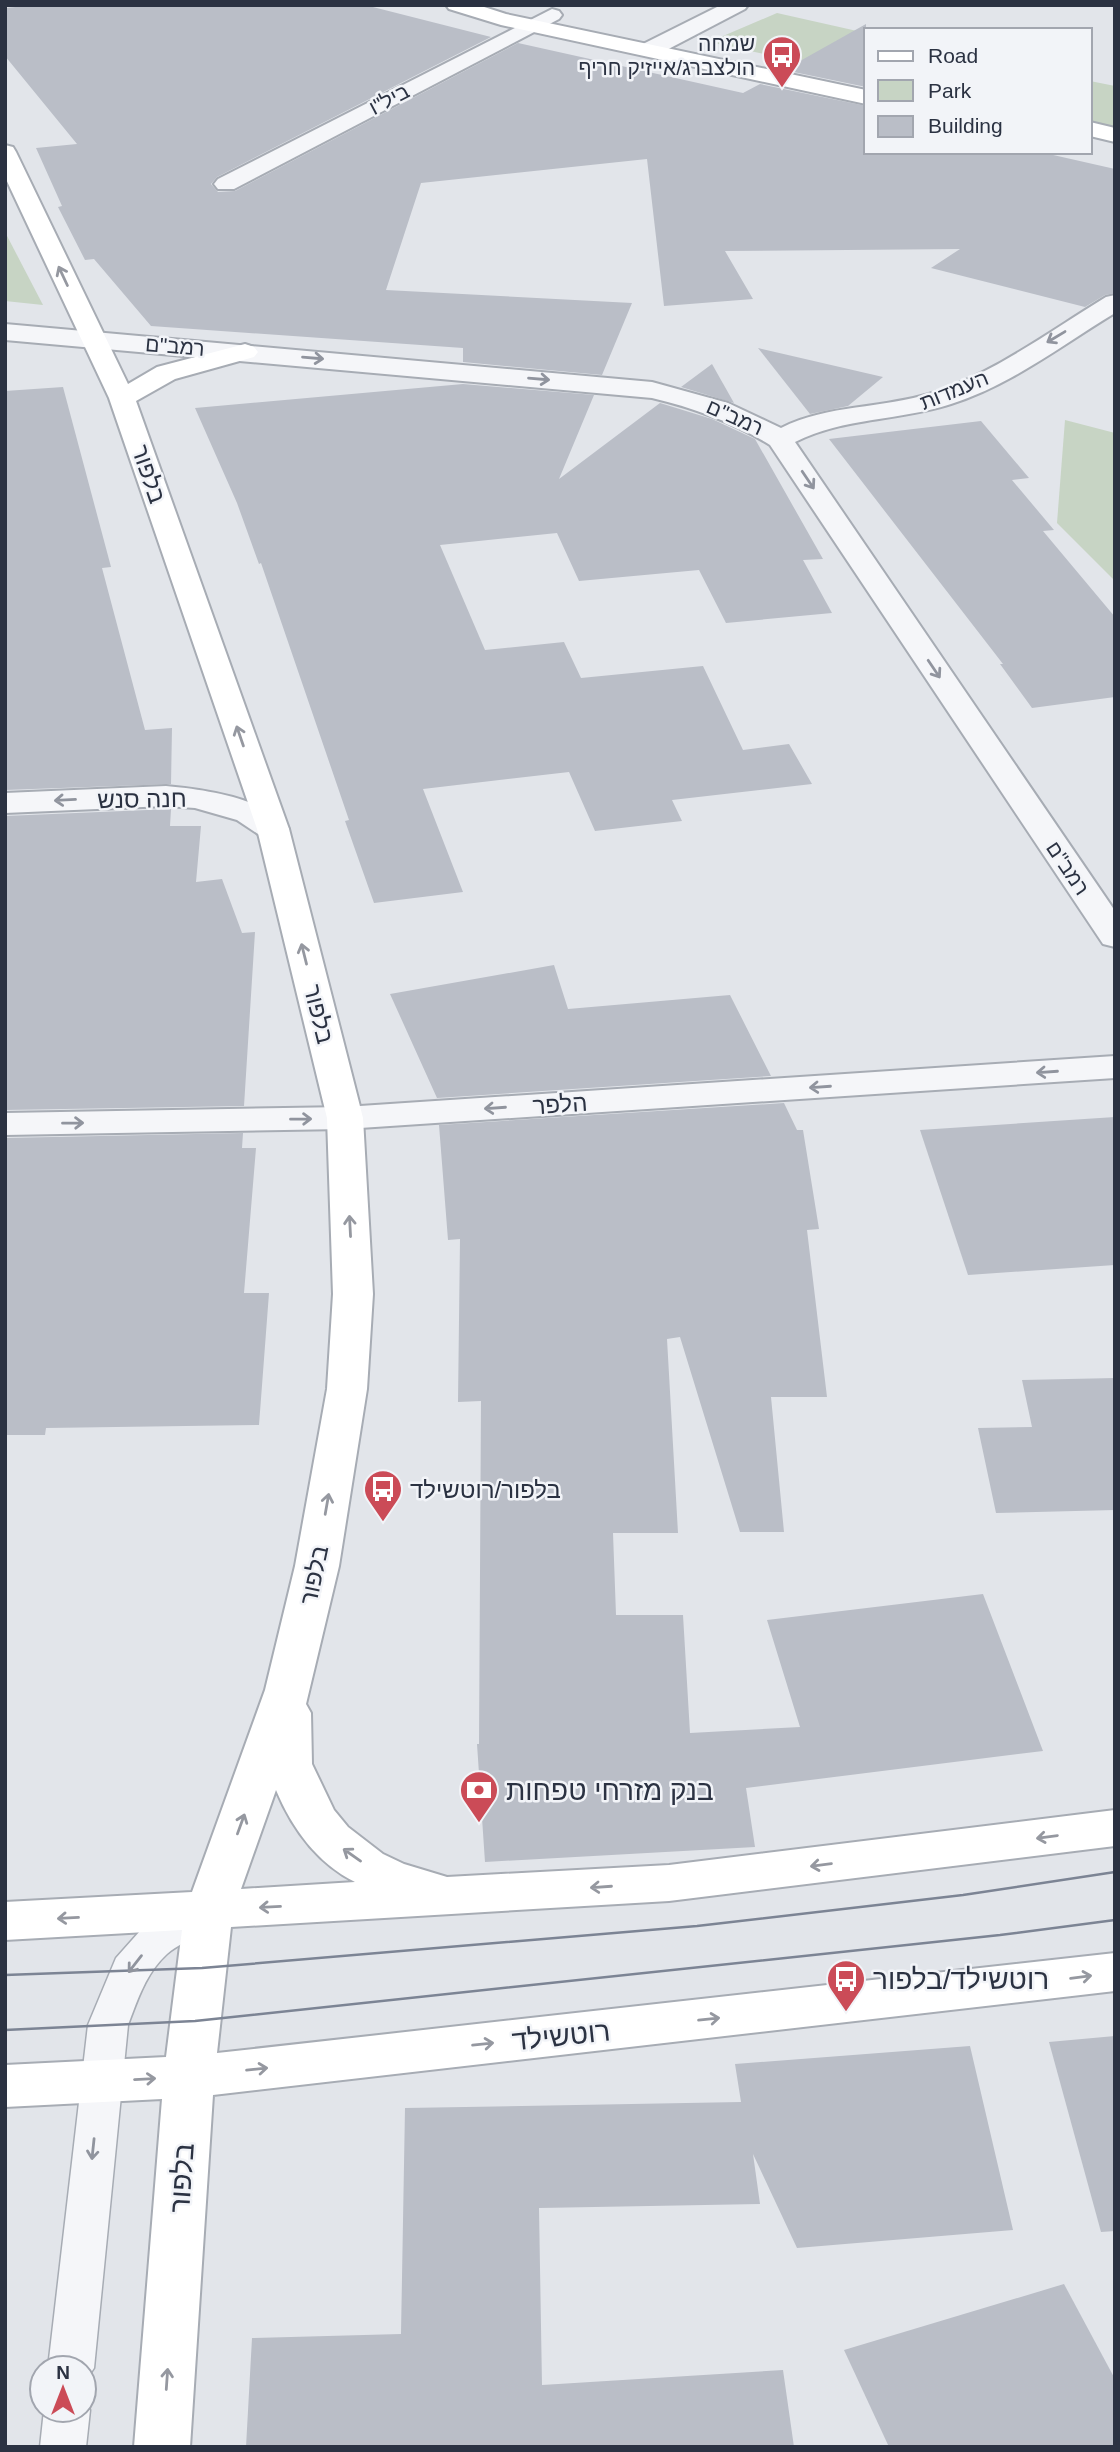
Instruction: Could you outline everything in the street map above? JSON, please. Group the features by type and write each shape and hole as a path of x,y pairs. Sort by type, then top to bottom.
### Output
{"street":[{"path":"456,5 674,39 864,81"},
{"path":"491,5 649,50 864,97"},
{"path":"649,50 738,5"},
{"name":"ביל\"ו","path":"226,184 542,20"},
{"path":"1092,130 1115,135"},
{"path":"1092,145 1115,150"},
{"name":"בלפור","path":"5,152 122,398 273,829 345,1118 353,1294 346,1388 317,1566 288,1690 209,1911 189,2077 162,2447"},
{"name":"העמדות","path":"780,439 800,427 823,419 897,410 943,398 989,378 1115,302"},
{"path":"5,319 92,338"},
{"path":"5,332 92,338"},
{"name":"רמב\"ם","path":"92,338 652,390 707,403 749,419 780,439 1115,937"},
{"path":"122,398 166,373 245,352"},
{"name":"חנה סנש","path":"5,803 166,796 197,798 248,813 273,829"},
{"name":"הלפר","path":"5,1124 345,1118 1115,1068"},
{"path":"288,1690 288,1759 304,1805 327,1838 366,1865 402,1885 460,1896"},
{"path":"5,1921 669,1883 1115,1828"},
{"name":"רוטשילד","path":"5,2086 189,2077 1115,1972"}],"lane":[{"path":"72,2354 108,2025 130,1969 154,1942 209,1911"},
{"path":"63,2447 65,2424"}],"green space":[{"path":"777,13 864,33 864,76 709,42"},
{"path":"1092,81 1115,86 1115,130 1092,125"},
{"path":"5,232 43,305 5,301"},
{"path":"1065,420 1115,433 1115,581 1057,523"}],"building":[{"path":"36,5 365,5 491,37 217,177 211,184 218,192 235,191 518,43 743,93 760,84 864,106 864,154 1049,154 1115,169 1115,293 1105,295 1085,307 931,268 960,249 725,251 753,299 664,306 647,159 421,183 386,290 632,303 602,375 463,362 463,348 151,326 94,259 85,260 58,207 62,206 36,148 77,144 5,56 5,8"},
{"path":"866,24 864,87 784,70"},
{"path":"758,348 883,377 848,406 810,414"},
{"path":"712,364 734,403 681,387"},
{"path":"463,384 594,395 559,479 660,403 712,419 755,439 823,559 803,560 832,613 726,623 699,570 579,581 557,533 440,545 485,650 564,642 581,678 703,666 743,750 789,744 812,784 672,800 682,821 595,831 569,772 423,789 463,892 374,903 345,821 349,820 261,563 259,564 237,503 195,408"},
{"path":"63,387 111,567 102,568 145,730 172,728 171,784 5,790 5,391"},
{"path":"981,421 1029,478 1012,480 1054,530 1043,531 1115,617 1115,697 1032,708 1000,664 1003,664 829,439"},
{"path":"171,809 170,826 201,826 196,882 222,879 242,933 255,932 244,1106 5,1110 5,816"},
{"path":"554,965 568,1009 730,995 771,1076 437,1098 390,994"},
{"path":"784,1103 797,1130 803,1130 819,1229 807,1230 827,1397 771,1397 784,1532 740,1532 680,1337 667,1339 678,1533 613,1533 616,1615 683,1615 690,1733 800,1727 767,1620 983,1594 1043,1751 746,1788 755,1847 485,1862 477,1744 481,1401 458,1402 460,1239 448,1240 439,1125"},
{"path":"1115,1117 1115,1265 968,1275 920,1130"},
{"path":"243,1133 242,1148 256,1148 244,1293 269,1293 259,1425 46,1428 45,1435 5,1435 5,1138"},
{"path":"1115,1378 1115,1510 996,1513 978,1428 1032,1427 1022,1380"},
{"path":"1115,2036 1115,2231 1101,2232 1049,2042"},
{"path":"970,2046 1013,2230 797,2248 753,2154 760,2204 539,2208 542,2385 783,2370 794,2447 246,2447 252,2338 401,2334 405,2108 741,2102 735,2064"},
{"path":"1064,2284 1115,2379 1115,2447 889,2447 844,2350"}],"tram line":[{"path":"5,1975 202,1968 697,1926 963,1895 1115,1872"},
{"path":"5,2030 195,2021 1000,1935 1115,1920"}],"place":[{"name":"שמחה הולצברג/אייזיק חריף","path":"782,89"},
{"name":"בלפור/רוטשילד","path":"383,1523"},
{"name":"בנק מזרחי טפחות","path":"479,1824"},
{"name":"רוטשילד/בלפור","path":"846,2013"}]}
